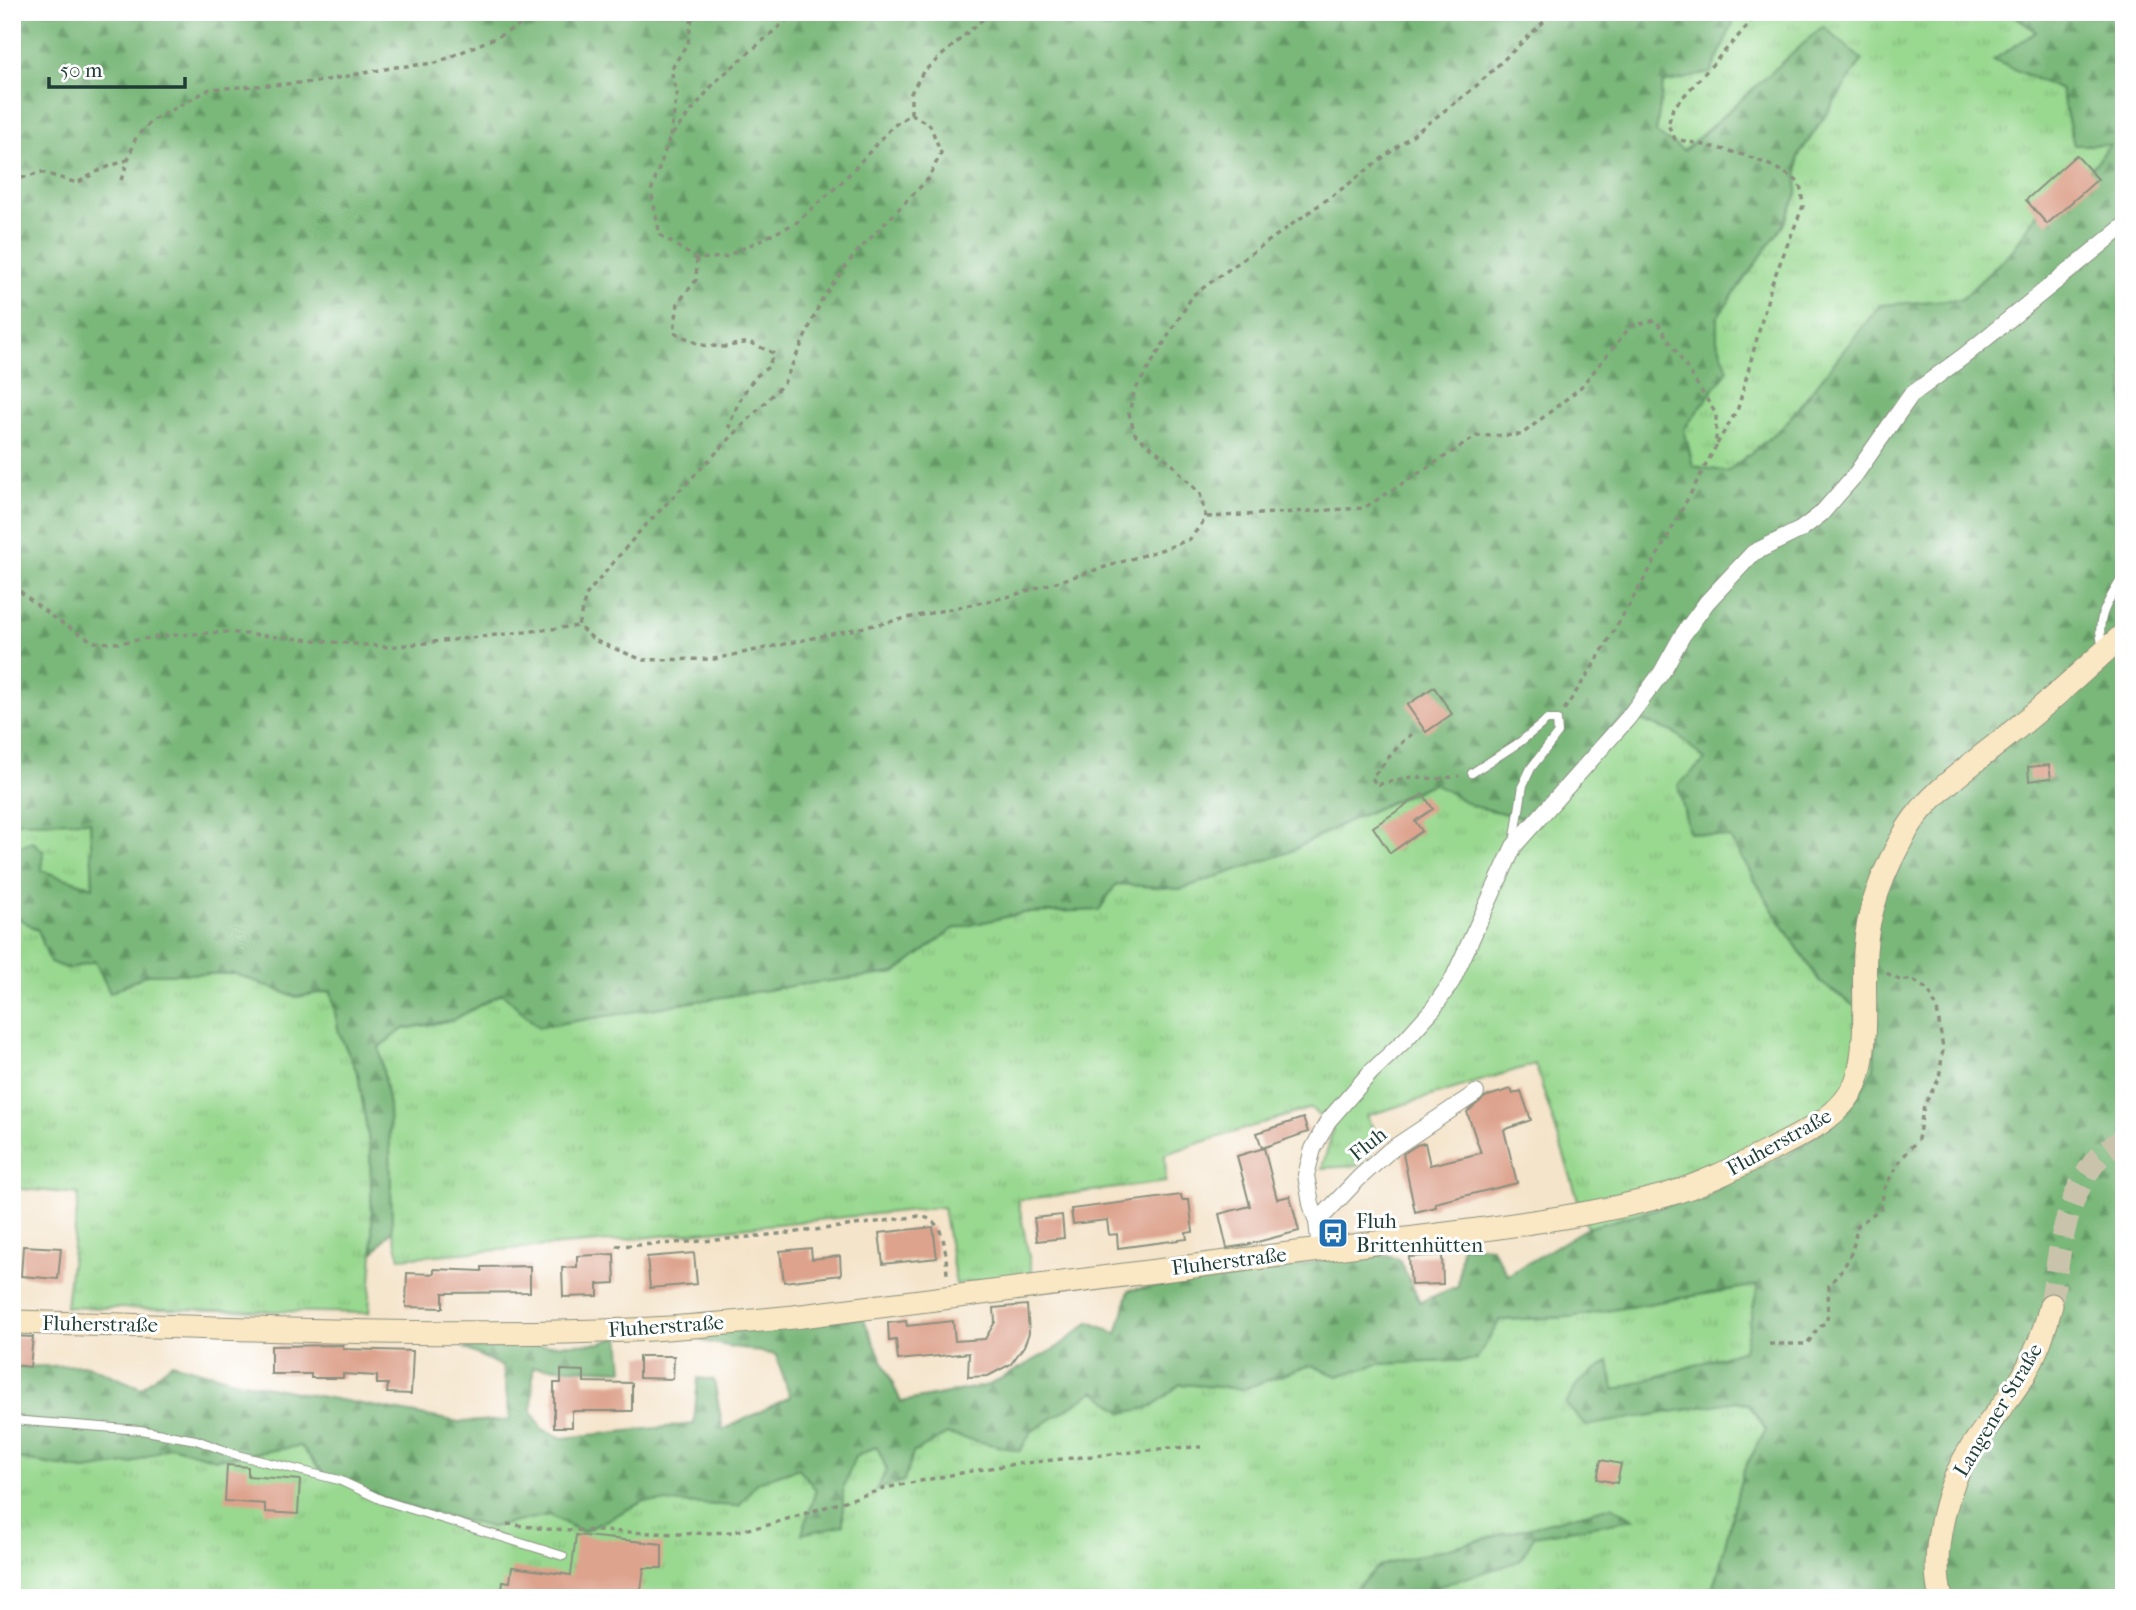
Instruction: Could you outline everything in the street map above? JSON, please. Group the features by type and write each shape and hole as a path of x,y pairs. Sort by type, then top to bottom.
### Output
{"street":[{"path":"1321,1249 1306,1175 1312,1149 1328,1121 1370,1073 1433,1009 1452,981 1514,846 1628,719 1707,602 1753,553 1800,530 1821,514 1855,475 1911,396 2124,226"},
{"name":"Fluherstraße","path":"12,1322 421,1332 631,1330 794,1317 1574,1216 1664,1195 1749,1161 1821,1123 1837,1110 1852,1092 1860,1070 1864,1032 1865,949 1870,916 1888,867 1909,826 1934,796 2033,715 2124,634"},
{"name":"Fluh","path":"1317,1222 1389,1151 1476,1093"},
{"name":"Langener Straße","path":"1941,1598 1939,1553 1942,1520 1951,1488 1972,1446 2024,1375 2042,1341 2052,1305"}],"lane":[{"path":"2105,651 2099,637 2102,611 2124,575"},
{"path":"1472,773 1520,742 1547,720 1557,720 1558,733 1531,768 1523,785 1514,846"},
{"path":"12,1420 165,1433 237,1455 339,1480 382,1500 563,1556"}],"path":[{"path":"121,180 136,137 153,120 210,89 316,82 396,67 436,64 530,20 564,12 583,12"},
{"path":"693,12 688,42 671,70 677,94 670,137 651,191 660,235 697,259 725,257 796,223 844,180 893,127 911,114"},
{"path":"670,137 716,81 796,12"},
{"path":"911,114 911,93 923,72 991,12"},
{"path":"1206,517 1200,494 1170,462 1135,434 1129,412 1134,392 1193,295 1350,183 1474,88 1554,12"},
{"path":"1557,720 1595,663 1649,570 1738,408 1772,283 1803,206 1800,183 1783,170 1738,153 1675,139 1668,125 1673,108 1760,12"},
{"path":"578,626 586,595 639,531 784,383 822,299 855,254 928,178 941,153 930,125 911,114"},
{"path":"12,181 41,172 77,183 102,169 128,160"},
{"path":"697,259 696,280 678,303 674,332 701,345 724,347 749,342 773,353 769,367 756,374 734,412 729,426 737,432"},
{"path":"12,585 55,619 94,642 117,643 163,636 225,632 388,647 578,626 596,641 643,660 715,659 1011,596 1170,547 1189,539 1206,517 1364,508 1477,436 1521,435 1580,388 1631,326 1656,320 1716,414 1716,446"},
{"path":"1412,734 1400,743 1392,757 1372,777 1376,785 1412,778 1437,779 1472,773"},
{"path":"1769,1344 1807,1344 1818,1328 1827,1321 1829,1285 1846,1266 1853,1252 1857,1226 1881,1208 1884,1189 1899,1162 1918,1139 1924,1105 1939,1079 1943,1049 1937,1009 1929,990 1912,979 1901,981 1885,972 1864,979"},
{"path":"617,1246 697,1243 919,1216 929,1217 936,1223 942,1236 948,1296"},
{"path":"470,1528 508,1524 547,1529 679,1534 733,1532 768,1525 890,1487 966,1472 1015,1464 1201,1447"}],"green space":[{"path":"12,12 1738,12 1711,73 1663,83 1656,133 1684,151 1823,26 1862,60 1798,156 1797,194 1782,227 1717,317 1717,340 1728,370 1684,429 1693,466 1727,472 1782,428 1880,305 1962,299 2012,251 2048,197 2087,174 2110,145 2074,145 2061,90 1993,60 2036,32 2010,12 2124,12 2124,1598 1708,1598 1717,1578 1743,1471 1766,1430 1749,1404 1738,1401 1585,1426 1566,1404 1578,1383 1609,1361 1614,1390 1744,1350 1758,1285 1570,1317 1500,1320 1476,1360 1378,1364 1337,1376 1311,1365 1243,1389 1180,1384 1152,1407 1123,1413 1095,1391 1031,1432 1020,1451 947,1434 913,1453 904,1481 876,1490 887,1470 877,1446 855,1457 843,1488 843,1525 802,1534 816,1490 799,1468 757,1482 739,1506 644,1501 583,1532 549,1515 491,1527 401,1505 325,1475 301,1446 216,1459 171,1446 132,1463 84,1470 19,1459 12,1464 12,1367 87,1365 141,1388 172,1363 242,1382 459,1422 510,1420 503,1367 464,1348 602,1343 620,1336 623,1370 533,1367 532,1412 542,1429 562,1438 694,1424 698,1378 714,1380 723,1430 790,1397 776,1355 702,1341 721,1329 863,1318 901,1402 989,1385 1058,1347 1090,1322 1117,1334 1129,1290 1250,1275 1366,1251 1399,1259 1420,1302 1458,1286 1462,1245 1491,1247 1508,1275 1587,1228 1670,1205 1787,1156 1847,1112 1874,1068 1876,1021 1820,982 1730,838 1689,832 1678,785 1705,760 1677,734 1626,714 1555,785 1534,820 1473,806 1433,783 1344,823 1289,852 1181,889 1116,884 1099,910 1023,913 953,929 895,973 797,985 538,1027 502,993 453,1020 403,1029 379,1047 389,1106 392,1230 373,1253 370,1149 358,1074 339,1033 331,991 296,997 236,974 147,974 110,993 95,961 68,969 50,962 38,930 12,914 12,849 33,842 43,851 42,871 93,887 90,821 12,822"},
{"path":"1738,12 2010,12 2036,32 1994,60 2061,90 2074,145 2111,145 2087,174 2048,197 2012,251 1962,299 1880,306 1782,428 1727,472 1693,466 1684,429 1727,370 1717,340 1717,317 1782,227 1797,194 1798,157 1862,60 1823,27 1684,151 1656,133 1663,82"},
{"path":"1626,714 1677,734 1706,760 1730,838 1774,912 1820,982 1876,1021 1874,1068 1847,1112 1787,1156 1670,1205 1587,1228 1535,1064 1366,1116 1381,1141 1357,1166 1322,1168 1333,1130 1311,1108 1165,1154 1166,1182 1018,1200 1032,1273 956,1284 943,1207 611,1241 400,1258 392,1230 389,1106 379,1047 403,1029 453,1020 503,992 539,1027 797,985 895,973 953,929 1023,913 1099,910 1116,884 1181,889 1289,852 1344,823 1434,783 1473,806 1534,820 1555,785"},
{"path":"90,820 93,888 42,871 12,849 12,822"},
{"path":"12,914 38,930 68,969 95,961 110,993 147,974 236,974 296,997 331,991 339,1033 358,1074 370,1149 373,1253 369,1313 66,1307 79,1194 12,1188"},
{"path":"1758,1285 1745,1350 1614,1390 1608,1361 1566,1404 1738,1401 1749,1404 1766,1430 1743,1471 1717,1578 1708,1598 12,1598 12,1464 19,1459 84,1470 132,1463 171,1446 216,1459 301,1446 325,1475 491,1527 549,1515 583,1532 644,1501 739,1506 757,1482 799,1468 816,1490 803,1533 842,1524 843,1488 855,1457 877,1446 887,1470 877,1490 913,1453 947,1434 1020,1451 1031,1432 1095,1390 1152,1407 1180,1384 1243,1389 1311,1365 1337,1376 1378,1364 1476,1360 1500,1320 1570,1317"},
{"path":"1612,1506 1634,1519 1534,1536 1520,1561 1427,1590 1418,1598 1346,1598 1379,1566"}],"building":[{"path":"2076,155 2098,179 2047,224 2026,200"},
{"path":"1434,687 1452,714 1426,732 1407,705"},
{"path":"2049,765 2051,778 2029,781 2028,767"},
{"path":"1423,794 1433,809 1415,821 1422,831 1390,853 1373,827"},
{"path":"1511,1089 1513,1094 1521,1091 1531,1120 1504,1130 1517,1183 1435,1203 1436,1207 1415,1212 1403,1154 1425,1143 1430,1165 1481,1153 1467,1112 1485,1097"},
{"path":"1303,1118 1308,1132 1262,1148 1257,1133"},
{"path":"1264,1148 1277,1199 1290,1196 1299,1231 1227,1248 1219,1214 1250,1206 1237,1156"},
{"path":"1181,1195 1182,1200 1189,1200 1193,1232 1186,1233 1187,1239 1118,1248 1117,1234 1109,1235 1107,1220 1073,1224 1071,1209"},
{"path":"1062,1215 1064,1238 1037,1241 1034,1218"},
{"path":"933,1227 937,1258 883,1264 879,1233"},
{"path":"23,1246 61,1248 58,1279 21,1276"},
{"path":"811,1248 812,1259 840,1256 841,1275 784,1282 780,1251"},
{"path":"694,1253 697,1284 650,1288 647,1257"},
{"path":"614,1254 615,1283 598,1284 598,1296 563,1297 562,1268 577,1267 577,1256"},
{"path":"1442,1255 1443,1284 1411,1285 1409,1257"},
{"path":"530,1266 530,1292 443,1293 443,1308 406,1307 407,1273 434,1274 434,1269 482,1271 482,1267"},
{"path":"1027,1305 1029,1333 1024,1346 1011,1364 988,1376 968,1377 969,1353 898,1360 896,1340 889,1341 888,1323 906,1321 907,1326 953,1321 955,1341 985,1339 995,1322 994,1308"},
{"path":"12,1336 33,1337 30,1367 12,1365"},
{"path":"343,1345 343,1349 413,1351 411,1394 387,1393 388,1384 377,1384 377,1376 343,1374 343,1378 311,1378 311,1374 271,1374 271,1346"},
{"path":"639,1356 674,1356 673,1379 639,1378"},
{"path":"561,1370 584,1371 584,1382 632,1383 632,1411 572,1411 572,1427 554,1427 554,1383 561,1383"},
{"path":"1601,1460 1621,1464 1617,1483 1597,1479"},
{"path":"227,1465 248,1467 248,1476 300,1480 298,1514 265,1512 265,1504 225,1501"},
{"path":"576,1535 662,1544 662,1568 644,1568 640,1598 501,1598 503,1581 510,1582 512,1567 571,1575"}],"tunnel":[{"path":"2051,1305 2060,1249 2075,1196 2097,1159 2124,1139"}],"place":[{"name":"Fluh Brittenhütten","path":"1333,1233"}]}
